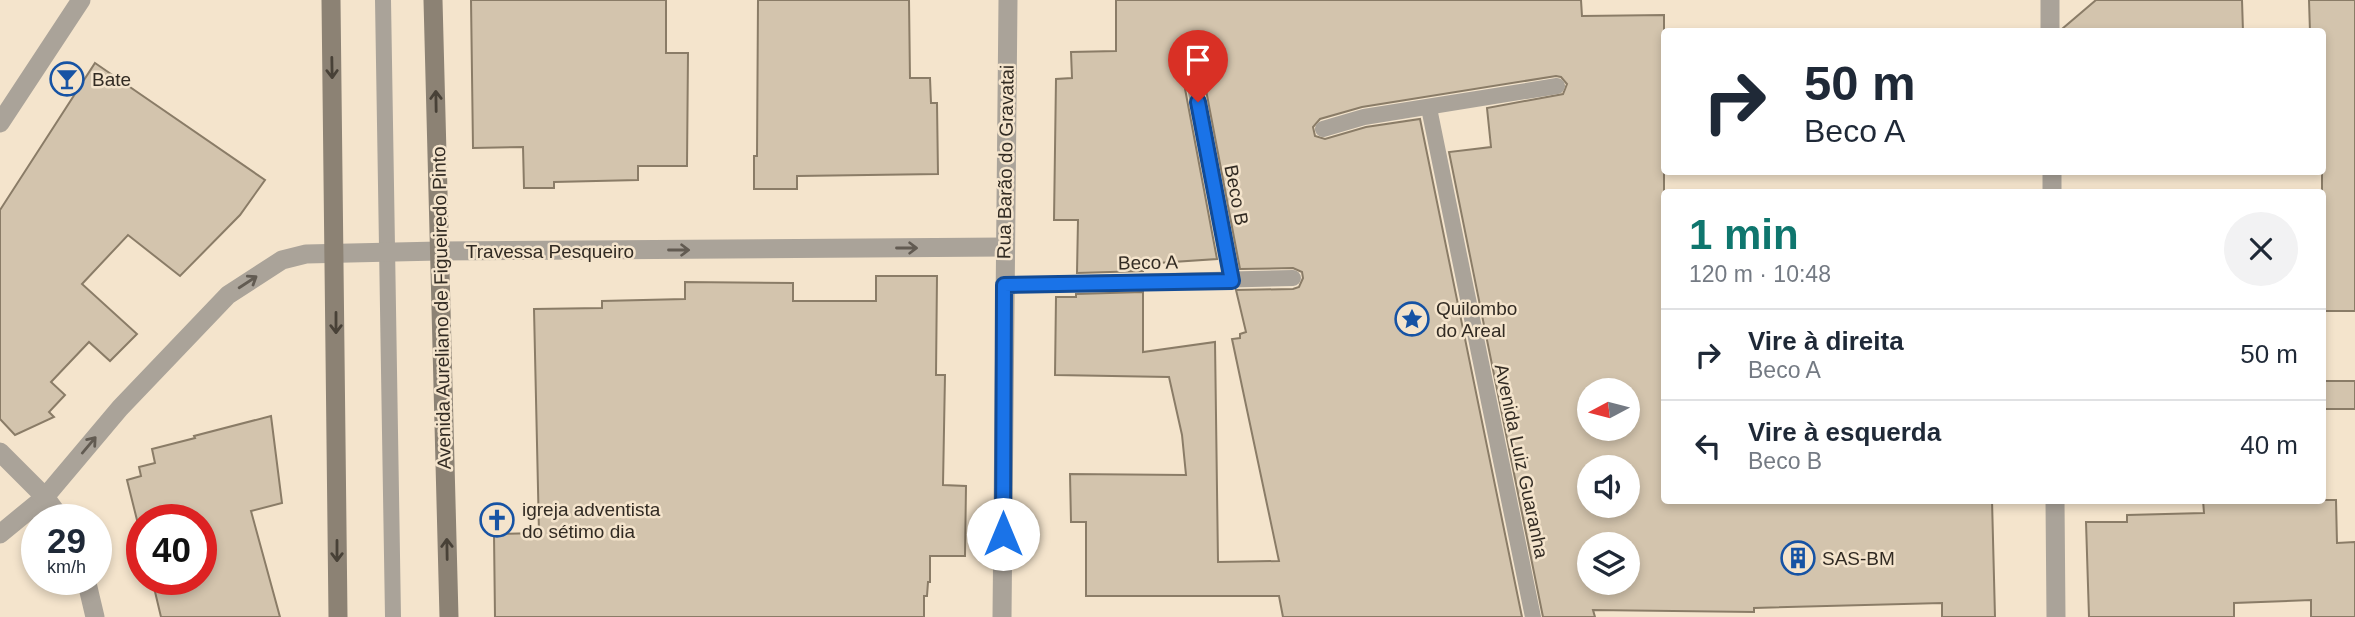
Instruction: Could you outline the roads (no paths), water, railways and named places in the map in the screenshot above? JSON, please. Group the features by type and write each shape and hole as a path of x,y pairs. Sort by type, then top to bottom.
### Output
{"main road":[{"path":"331,0 338,617"},
{"name":"Avenida Aureliano de Figueiredo Pinto","path":"433,0 449,617"}],"street":[{"path":"0,123 81,0"},
{"name":"Rua Barão do Gravatai","path":"1002,617 1007,0"},
{"path":"2050,0 2050,28"},
{"name":"Travessa Pesqueiro","path":"0,534 45,497 120,408 228,295 282,260 306,254 439,251 1004,247"},
{"path":"0,452 50,504"},
{"path":"2055,504 2056,617"},
{"path":"90,595 95,617"}],"lane":[{"path":"383,0 393,617"},
{"name":"Beco B","path":"1193,76 1232,281"},
{"path":"1323,129 1364,117 1557,86"},
{"name":"Avenida Luiz Guaranha","path":"1429,108 1533,617"},
{"name":"Beco A","path":"1004,285 1293,278"}],"place":[{"name":"Bate","path":"67,79"},
{"name":"Quilombo do Areal","path":"1412,319"},
{"name":"igreja adventista do sétimo dia","path":"497,520"},
{"name":"SAS-BM","path":"1798,558"}]}
